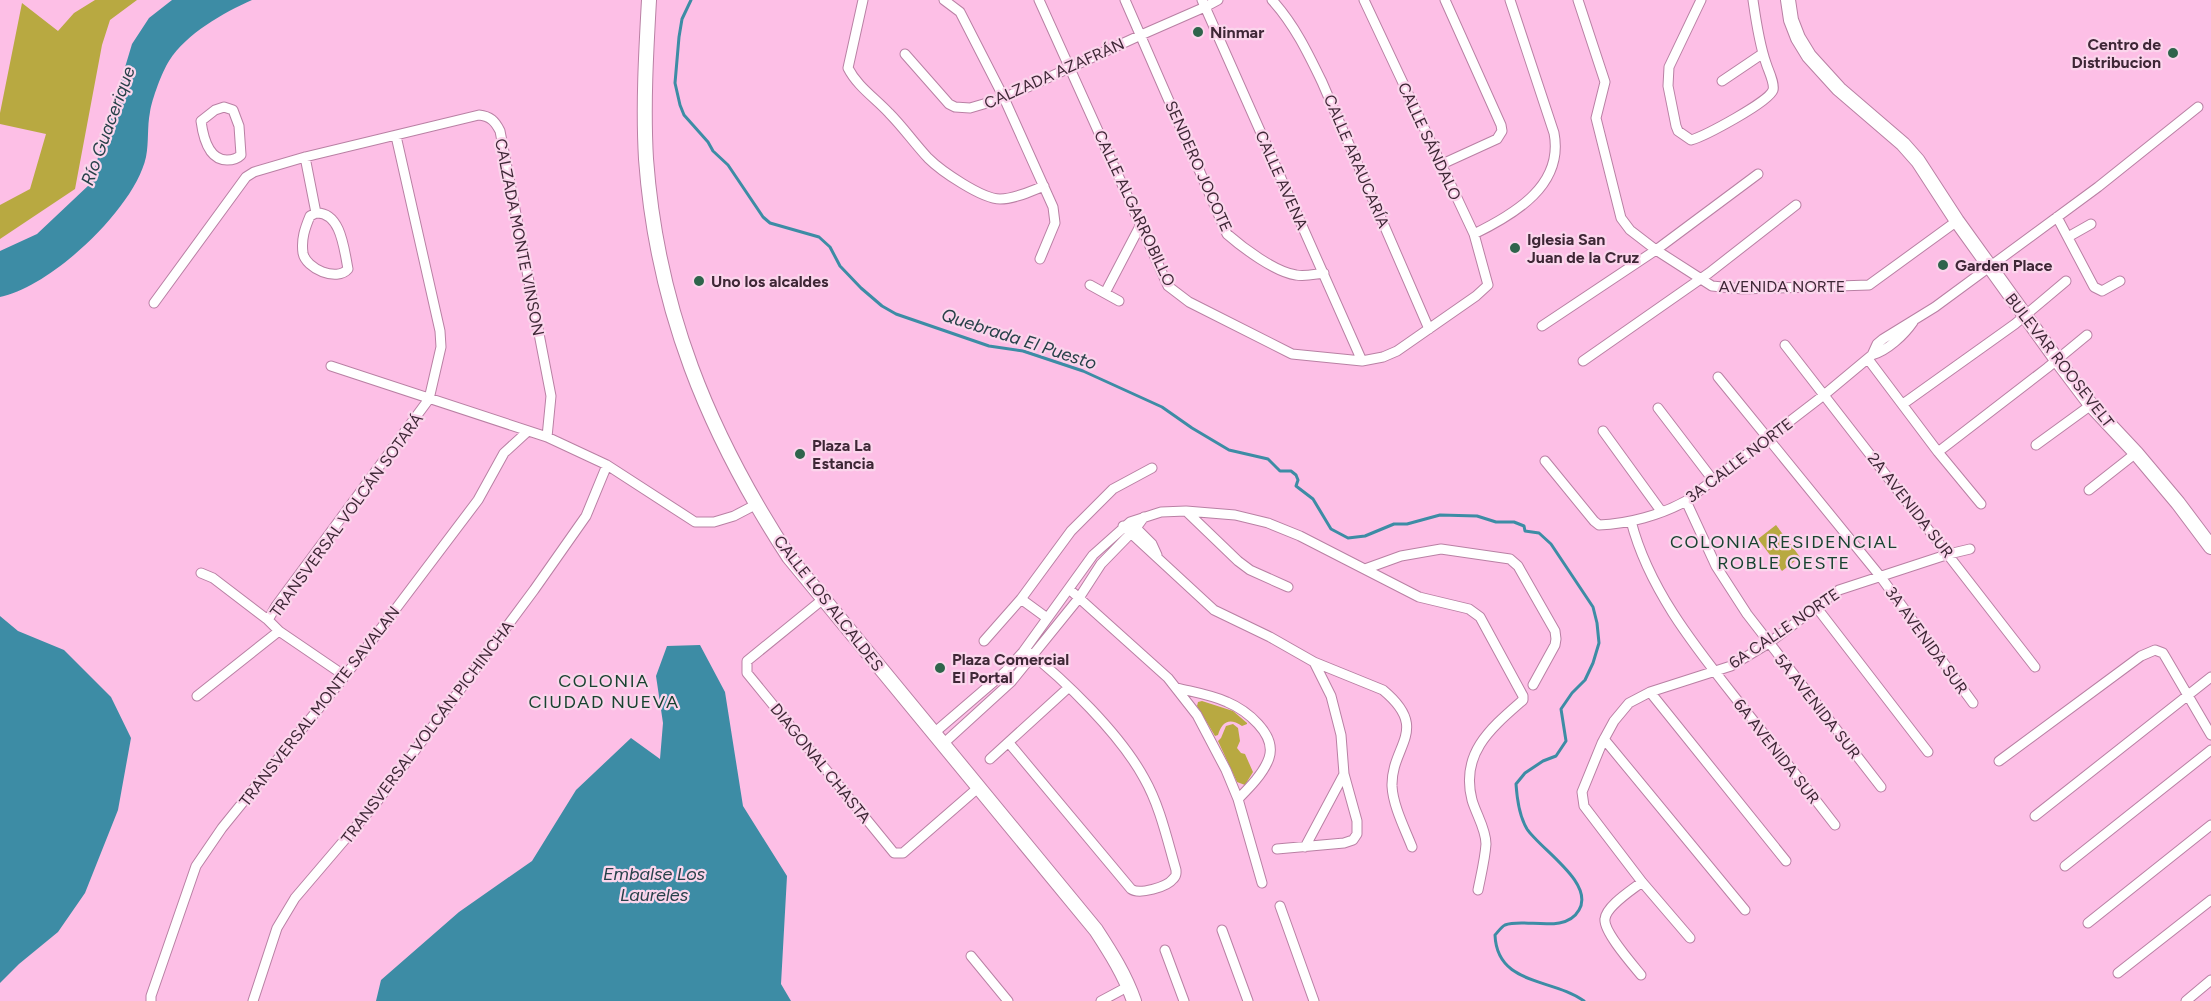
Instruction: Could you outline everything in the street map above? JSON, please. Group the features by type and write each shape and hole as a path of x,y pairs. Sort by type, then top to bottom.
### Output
{"main road":[{"name":"CALLE LOS ALCALDES","path":"649,0 644,94 646,159 654,226 666,282 686,355 707,410 755,505 789,556 822,600 939,738 1096,930 1114,957 1134,1001"},
{"name":"BULEVAR ROOSEVELT","path":"1788,0 1791,20 1809,56 1839,89 1903,144 1923,169 1956,221 2026,315 2056,360 2091,405 2136,453 2211,547"}],"street":[{"path":"863,0 848,68 853,77 890,114 930,160 967,186 993,198 1000,199 1025,194 1044,186"},
{"path":"944,0 960,12 1004,98 1056,216 1056,223 1040,259"},
{"name":"CALLE ALGARROBILLO","path":"1039,0 1167,286 1189,302 1292,354 1362,361 1390,354 1429,330 1488,285"},
{"name":"SENDERO JOCOTE","path":"1125,0 1227,234 1250,252 1284,271 1306,276 1324,273"},
{"name":"CALZADA AZAFRÁN","path":"905,54 949,104 970,108 1004,98 1204,4 1218,0"},
{"name":"CALLE ARAUCARÍA","path":"1272,0 1303,42 1429,330"},
{"name":"CALLE SÁNDALO","path":"1364,0 1474,234 1488,285"},
{"path":"1440,165 1497,139 1502,130 1502,125 1445,0"},
{"path":"1474,234 1508,216 1534,195 1555,162 1557,148 1554,133 1510,0"},
{"name":"AVENIDA NORTE","path":"1578,0 1605,82 1596,118 1621,218 1630,230 1656,250 1712,286 1723,289 1869,285 1956,221"},
{"path":"1701,0 1669,67 1668,86 1676,126 1678,131 1691,140 1706,136 1772,92 1774,86 1762,54 1753,0"},
{"name":"CALLE AVENA","path":"1204,4 1362,361"},
{"path":"1722,81 1762,54"},
{"name":"3A CALLE NORTE","path":"1545,461 1599,525 1631,521 1686,501 1870,357 1880,352 1907,330 1912,322 2056,217 2198,107"},
{"path":"229,108 235,115 241,141 241,155 237,159 224,160 214,156 206,144 201,121 215,110 229,108"},
{"name":"CALZADA MONTE VINSON","path":"246,177 262,168 479,115 492,118 500,131 551,396 547,437"},
{"path":"396,136 440,331 440,357 429,399"},
{"path":"304,157 316,213"},
{"path":"154,303 246,177 237,159"},
{"path":"1542,326 1656,250 1758,174"},
{"path":"1583,361 1701,278 1796,205"},
{"path":"316,213 324,213 333,218 343,243 348,269 344,274 338,275 314,268 307,262 303,253 303,235 310,216 316,213"},
{"path":"2056,217 2094,287 2102,291 2120,281"},
{"path":"2068,237 2091,224"},
{"path":"1105,293 1140,226"},
{"path":"1903,404 2026,315 2066,281"},
{"path":"1090,285 1119,301"},
{"path":"1938,452 2087,335"},
{"name":"2A AVENIDA SUR","path":"1785,345 2035,667"},
{"path":"1870,357 1938,452 1980,504"},
{"path":"331,366 547,437 607,465 695,522 714,522 734,516 755,505"},
{"name":"3A AVENIDA SUR","path":"1718,377 1880,576 1973,703"},
{"name":"TRANSVERSAL VOLCÁN SOTARÁ","path":"197,696 279,631 268,620 429,399"},
{"path":"2036,445 2091,405"},
{"path":"1658,408 1713,480"},
{"name":"TRANSVERSAL MONTE SAVALAN","path":"151,1001 196,866 222,828 345,676 478,500 504,453 527,432"},
{"path":"1603,432 1661,512"},
{"path":"2089,490 2136,453"},
{"name":"TRANSVERSAL VOLCÁN PICHINCHA","path":"253,1001 277,928 295,898 376,803 534,590 586,516 607,465"},
{"path":"984,641 1021,598 1071,531 1113,489 1152,468"},
{"name":"5A AVENIDA SUR","path":"1686,501 1716,566 1768,643 1881,786"},
{"path":"1186,511 1250,570 1288,587"},
{"path":"939,738 1025,649 1093,555 1144,517 1161,512 1186,511 1235,515 1268,523 1300,536 1419,597 1475,612 1522,691 1523,700 1484,738 1473,756 1469,774 1472,799 1486,843 1478,890"},
{"name":"6A AVENIDA SUR","path":"1631,521 1638,545 1671,609 1716,672 1835,825"},
{"path":"1130,528 1146,549 1157,555 1214,610 1270,637 1314,662 1383,690 1391,697 1403,715 1406,738 1393,774 1392,787 1412,848"},
{"path":"939,738 1011,682 1079,598 1101,564 1130,528"},
{"path":"1365,569 1401,556 1441,549 1510,559 1518,566 1555,631 1555,645 1533,686"},
{"name":"6A CALLE NORTE","path":"1642,882 1584,806 1582,792 1604,739 1614,721 1629,703 1650,692 1731,666 1768,643 1839,590 1970,549"},
{"path":"201,573 213,578 268,620"},
{"path":"1069,589 1177,688 1208,734 1238,799 1262,883"},
{"path":"1021,598 1047,618"},
{"name":"DIAGONAL CHASTA","path":"822,600 747,661 747,673 894,853 903,854 979,787"},
{"path":"1817,608 1928,752"},
{"path":"279,631 345,676"},
{"path":"1009,743 1131,889 1136,893 1142,892 1171,882 1176,877 1162,821 1145,779 1129,754 1090,708 1025,649"},
{"path":"1999,761 2141,656 2156,650 2163,653 2211,735"},
{"path":"1277,849 1344,843 1353,840 1357,834 1357,822 1344,774 1341,735 1331,696 1314,662"},
{"path":"2035,816 2211,677"},
{"path":"990,759 1068,688"},
{"path":"1177,688 1227,702 1254,720 1266,734 1270,746 1269,758 1251,785 1238,799"},
{"path":"1650,692 1786,861"},
{"path":"1604,739 1745,910"},
{"path":"2065,866 2211,750"},
{"path":"1305,847 1344,774"},
{"path":"2088,923 2211,825"},
{"path":"1641,975 1607,929 1604,920 1608,911 1618,900 1642,882 1690,938"},
{"path":"2118,973 2211,900"},
{"path":"1280,906 1314,1001"},
{"path":"1222,930 1248,1001"},
{"path":"1165,950 1184,1001"},
{"path":"971,956 1008,1001"},
{"path":"2186,1001 2211,980"},
{"path":"1101,1001 1129,986"}],"shaded area":[{"path":"95,0 137,0 110,20 102,45 75,189 0,239 0,205 30,189 46,134 0,124 0,113 22,3 58,31 74,13"},
{"path":"1776,525 1800,557 1782,571 1758,539"},
{"path":"1202,701 1233,711 1247,724 1242,726 1227,722 1215,736 1197,706 1198,702"},
{"path":"1233,724 1238,728 1240,741 1237,748 1245,754 1253,772 1245,785 1237,782 1218,741 1226,726"}],"water":[{"name":"Río Guacerique","path":"172,0 252,0 229,11 185,41 169,61 160,79 151,107 146,157 139,177 126,199 108,221 66,262 43,278 0,297 0,251 37,234 90,184 132,44 149,18"},
{"path":"0,616 18,631 64,650 111,697 131,738 118,810 85,893 58,932 0,983"},
{"name":"Embalse Los Laureles","path":"700,645 725,692 743,806 787,876 781,984 791,1001 376,1001 381,980 459,912 532,861 576,790 631,738 660,759 663,723 656,676 667,646"}],"waterway":[{"name":"Quebrada El Puesto","path":"691,0 682,19 675,83 684,115 713,151 728,165 763,217 770,223 819,237 830,247 840,266 882,306 896,314 989,346 1023,351 1083,371 1162,407 1229,450 1268,459 1280,471 1291,471 1296,475 1298,480 1296,486 1313,499 1331,529 1348,538 1365,536 1394,524 1407,524 1440,515 1477,516 1496,522 1514,522 1524,526 1525,531 1539,533 1551,544 1593,607 1599,643 1585,680 1561,709 1566,741 1556,756 1543,761 1525,773 1516,784 1516,790 1524,824 1573,878 1582,900 1579,910 1564,922 1554,924 1513,923 1504,926 1495,935 1498,952 1505,964 1516,972 1584,1001"}],"place":[{"name":"Ninmar","path":"1198,32"},
{"name":"Centro de Distribucion","path":"2173,53"},
{"name":"Iglesia San Juan de la Cruz","path":"1515,248"},
{"name":"Garden Place","path":"1943,265"},
{"name":"Uno los alcaldes","path":"699,281"},
{"name":"Plaza La Estancia","path":"800,454"},
{"name":"Plaza Comercial El Portal","path":"940,668"}],"district":[{"name":"COLONIA RESIDENCIAL ROBLE OESTE","path":"1784,552"},
{"name":"COLONIA CIUDAD NUEVA","path":"604,691"}]}
